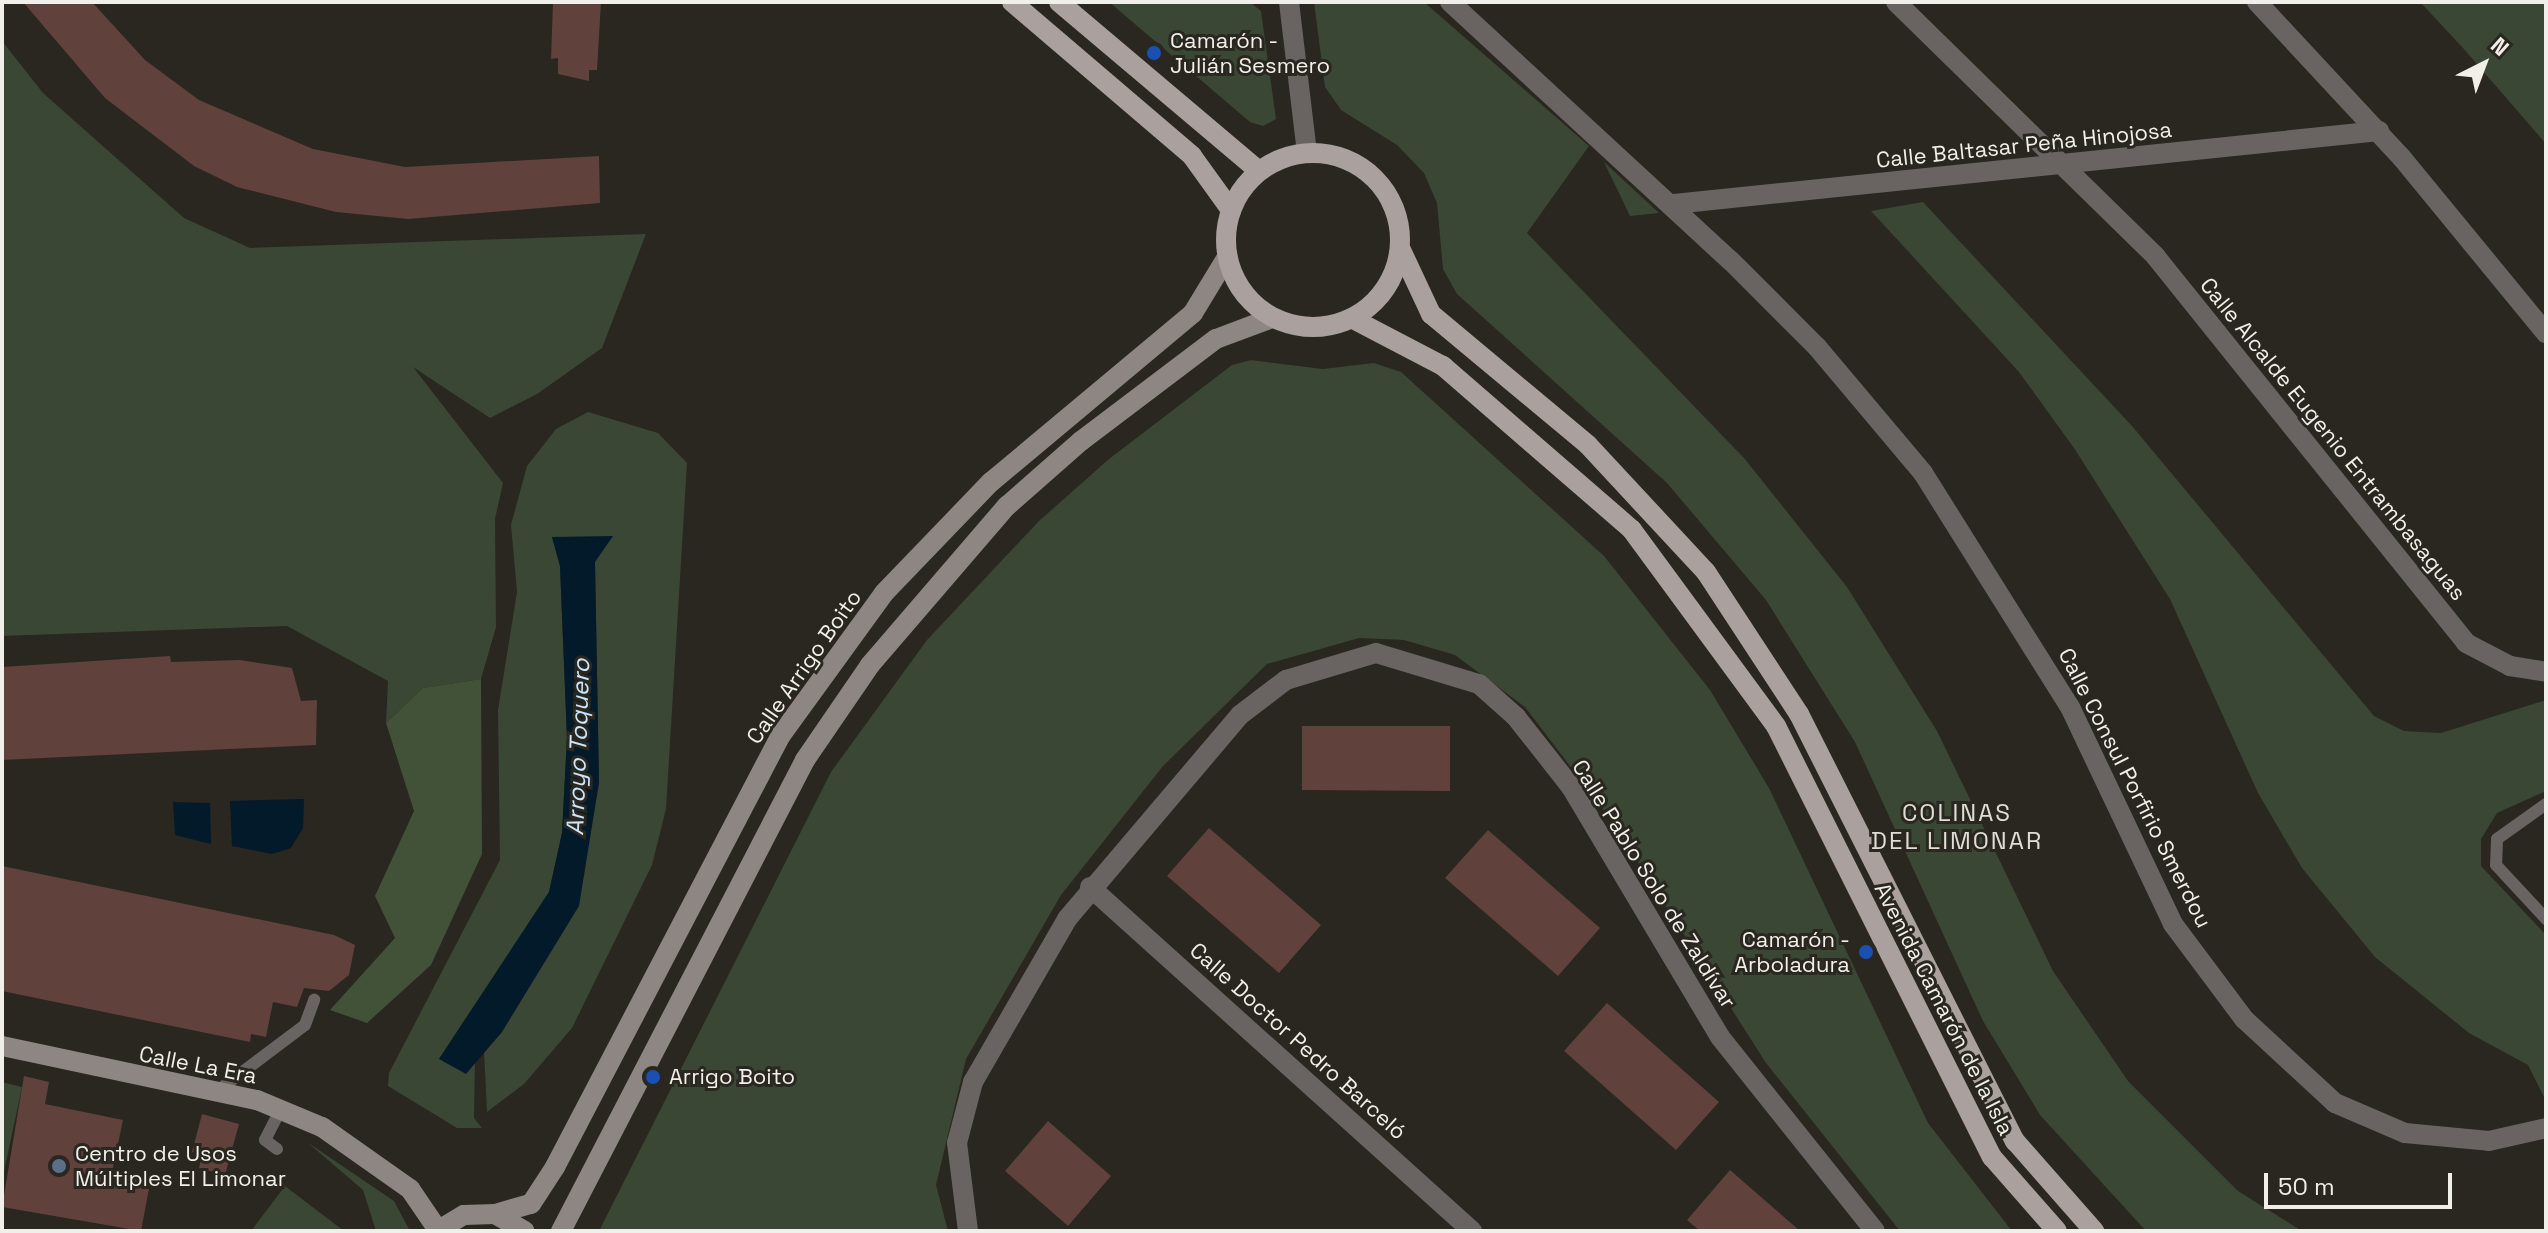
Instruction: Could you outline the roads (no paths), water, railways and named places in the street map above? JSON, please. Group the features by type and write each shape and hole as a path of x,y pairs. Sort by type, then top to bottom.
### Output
{"main road":[{"path":"1012,2 1192,156 1231,210"},
{"path":"1059,2 1259,171"},
{"path":"1307,153 1338,156 1387,191 1401,250 1385,290 1353,319 1298,327 1272,318 1243,293 1227,257 1231,210 1259,171 1307,153"},
{"name":"Avenida Camarón de la Isla","path":"1401,250 1431,314 1588,445 1706,572 1799,714 2015,1141 2094,1231"},
{"name":"Calle Arrigo Boito","path":"437,1230 464,1215 495,1214 531,1204 555,1167 781,735 884,593 991,482 1193,313 1227,257"},
{"path":"561,1231 805,760 870,665 1007,506 1081,441 1206,345 1272,318"},
{"name":"Avenida Camarón de la Isla","path":"1353,319 1443,366 1641,542 1776,726 1992,1157 2057,1231"},
{"name":"Calle La Era","path":"2,1046 216,1092 280,1110 362,1149 410,1189 437,1230"},
{"path":"495,1214 525,1231"}],"street":[{"path":"1289,2 1307,153"},
{"name":"Calle Consul Porfirio Smerdou","path":"1450,2 1674,204 1873,411 1966,534 2070,707 2173,924 2244,1019 2335,1103 2405,1133 2489,1141 2546,1128"},
{"name":"Calle Alcalde Eugenio Entrambasaguas","path":"1896,2 2068,166 2243,357 2466,643 2510,666 2546,672"},
{"path":"2257,2 2379,131 2546,333"},
{"name":"Calle Baltasar Peña Hinojosa","path":"1674,204 2068,166 2379,131"},
{"name":"Calle Pablo Solo de Zaldívar","path":"968,1231 957,1143 973,1082 1090,887 1240,715 1286,680 1376,653 1479,684 1516,717 1571,787 1720,1037 1875,1231"},
{"name":"Calle Doctor Pedro Barceló","path":"1090,887 1472,1231"}],"lane":[{"path":"2546,804 2497,839 2496,865 2546,919"},
{"path":"216,1092 305,1025 314,1000"},
{"path":"277,1149 265,1140 280,1110"}],"water":[{"name":"Arroyo Toquero","path":"613,536 595,562 599,783 579,906 502,1032 466,1074 439,1059 549,892 562,833 567,738 560,566 552,537"},
{"path":"304,799 303,828 291,848 272,854 232,846 230,801"},
{"path":"173,802 210,803 211,844 175,835"}],"place":[{"name":"Camarón - Julián Sesmero","path":"1154,53"},
{"name":"Camarón - Arboladura","path":"1866,952"},
{"name":"Arrigo Boito","path":"653,1077"},
{"name":"Centro de Usos Múltiples El Limonar","path":"59,1166"}],"district":[{"name":"COLINAS DEL LIMONAR","path":"1957,827"}]}
